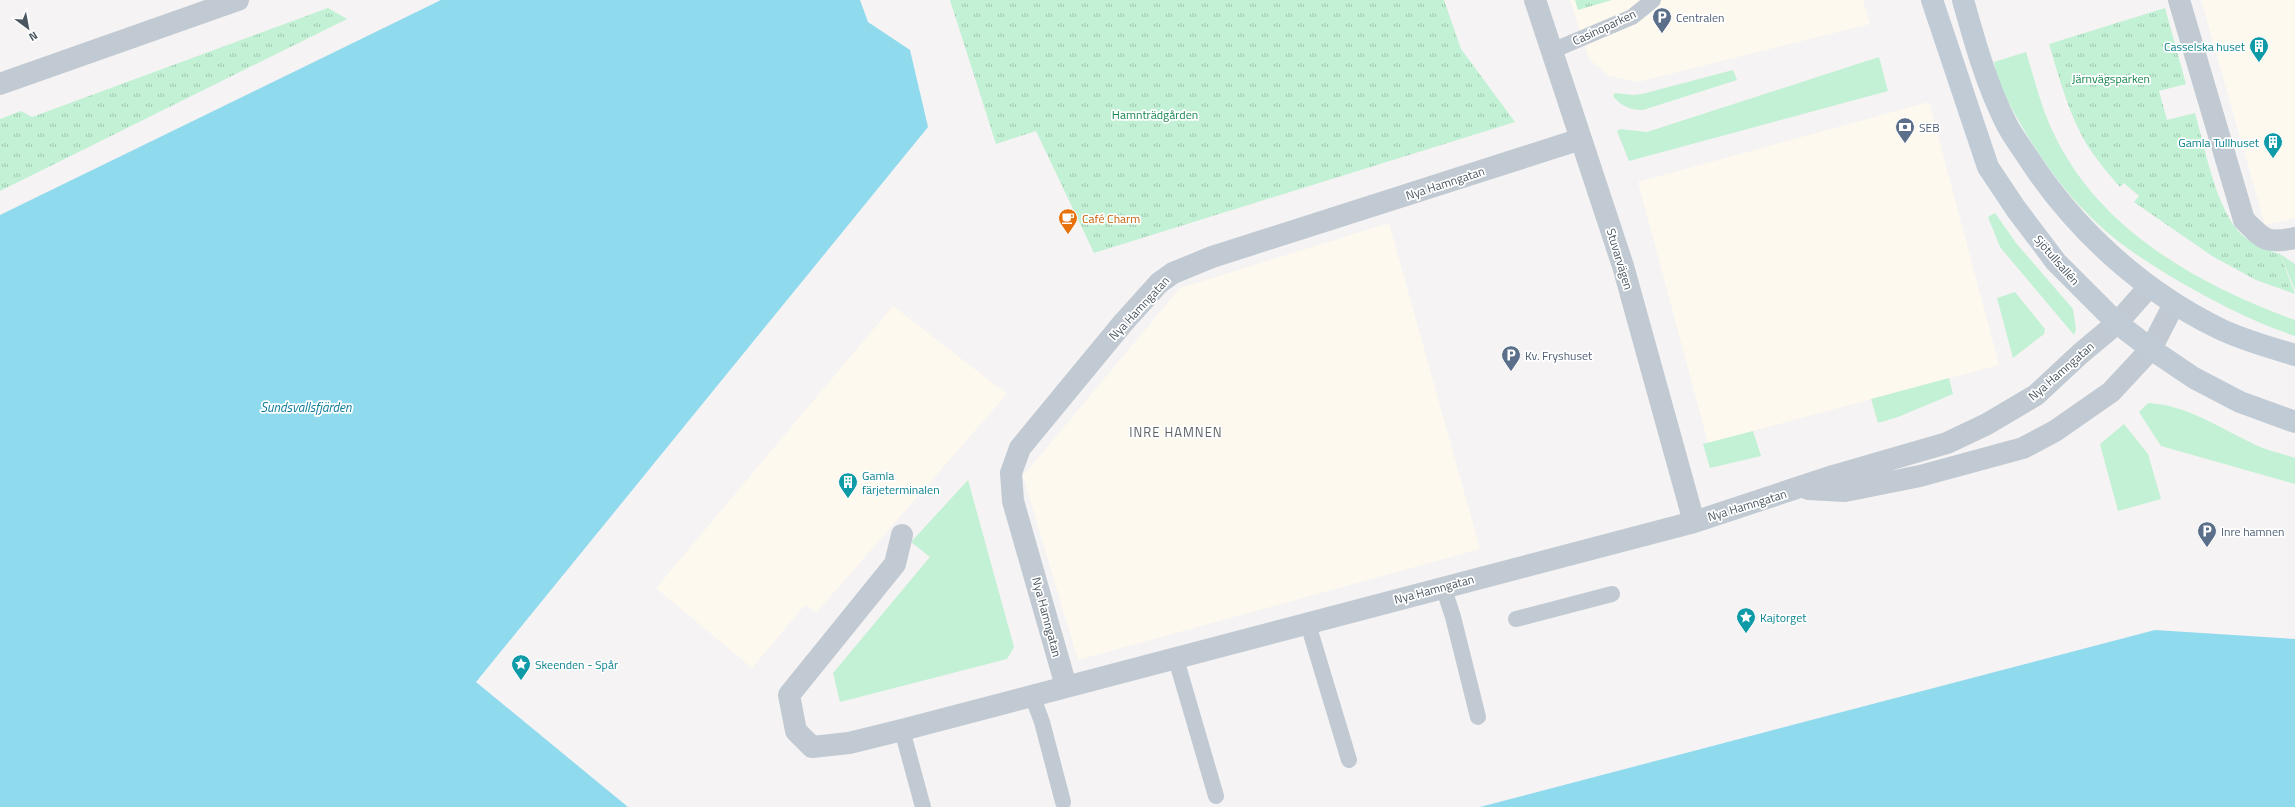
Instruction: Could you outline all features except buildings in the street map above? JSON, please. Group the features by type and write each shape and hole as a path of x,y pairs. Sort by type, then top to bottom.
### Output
{"main road":[{"name":"Sjötullsallén","path":"1932,0 1988,167 2016,209 2056,262 2117,323 2150,349 2194,378 2240,402 2295,422"},
{"path":"1963,0 1988,81 2012,133 2039,175 2072,214 2114,258 2149,287 2174,304 2218,329 2260,345 2295,355"}],"street":[{"path":"0,84 238,0"},
{"name":"Stuvarvägen","path":"1535,0 1554,50 1623,266 1694,522"},
{"path":"2178,0 2237,202 2244,220 2261,237 2276,242 2295,238"},
{"name":"Nya Hamngatan","path":"1066,686 1013,501 1011,473 1020,448 1123,323 1159,283 1173,272 1212,257 1582,139"},
{"name":"Nya Hamngatan","path":"902,535 895,564 790,695 796,731 812,747 849,743 902,730 1308,624 1443,586 1694,522 1801,488 1833,476 1947,443 1987,424 2036,395 2080,354 2117,323 2149,287"},
{"name":"Nya Hamngatan","path":"1801,488 1845,491 1920,476 2023,448 2055,431 2106,396 2150,349 2174,304"}],"lane":[{"name":"Casinoparken","path":"1554,50 1632,17 1653,0"},
{"path":"1443,586 1453,617 1478,717"},
{"path":"1516,619 1612,594"},
{"path":"1308,624 1350,760"},
{"path":"1176,659 1216,796"},
{"path":"1032,695 1042,722 1063,802"},
{"path":"902,730 923,807"}],"shaded area":[{"path":"1570,0 1863,0 1870,24 1638,82 1609,76 1589,59"},
{"path":"2201,0 2295,0 2295,218 2265,225"},
{"path":"1929,102 1999,365 1708,443 1638,182"},
{"path":"1389,223 1480,549 1078,660 1023,476 1180,288"},
{"name":"Gamla färjeterminalen","path":"893,306 1007,394 816,613 805,605 752,668 656,588"}],"green space":[{"name":"Hamnträdgården","path":"950,0 1444,0 1461,49 1515,122 1094,253 1036,131 996,144"},
{"path":"1575,0 1612,0 1578,10"},
{"path":"328,8 347,19 0,191 0,119 21,111 32,117"},
{"name":"Järnvägsparken","path":"2165,8 2186,84 2159,91 2167,120 2195,113 2212,178 2225,210 2233,224 2242,235 2250,241 2270,251 2280,254 2295,294 2256,280 2212,256 2134,202 2139,196 2124,183 2120,187 2114,181 2088,147 2075,121 2049,44"},
{"path":"2026,52 2041,103 2053,132 2072,166 2096,197 2124,225 2154,249 2188,271 2223,290 2295,320 2295,336 2262,324 2170,276 2133,252 2087,214 2065,190 2046,164 2028,137 2001,86 1994,62"},
{"path":"1879,57 1888,91 1629,161 1617,131 1620,129 1647,132"},
{"path":"1733,70 1737,80 1643,110 1626,107 1613,96 1615,93 1633,95 1642,94"},
{"path":"1995,213 2016,243 2073,309 2076,329 2074,335 2000,247 1988,217"},
{"path":"2280,254 2295,264 2295,290"},
{"path":"2015,292 2045,329 2044,334 2013,358 1997,298"},
{"path":"1949,378 1953,394 1898,417 1878,423 1871,399"},
{"path":"2148,403 2163,405 2193,414 2249,442 2295,458 2295,484 2161,446 2139,412"},
{"path":"2124,424 2148,454 2161,499 2118,511 2100,444"},
{"path":"1753,431 1761,456 1710,468 1703,444"},
{"path":"968,480 1014,647 1007,659 840,702 833,673 930,557 911,542"}],"water":[{"name":"Sundsvallsfjärden","path":"441,0 860,0 868,22 910,50 928,127 476,682 628,807 0,807 0,215"},
{"path":"2155,630 2295,639 2295,807 1480,807"}],"place":[{"name":"Centralen","path":"1662,34"},
{"name":"Casselska huset","path":"2259,63"},
{"name":"SEB","path":"1905,144"},
{"name":"Gamla Tullhuset","path":"2273,159"},
{"name":"Café Charm","path":"1068,235"},
{"name":"Kv. Fryshuset","path":"1511,372"},
{"name":"Gamla färjeterminalen","path":"848,499"},
{"name":"Inre hamnen","path":"2207,548"},
{"name":"Kajtorget","path":"1746,634"},
{"name":"Skeenden - Spår","path":"521,681"}],"district":[{"name":"INRE HAMNEN","path":"1176,432"}]}
